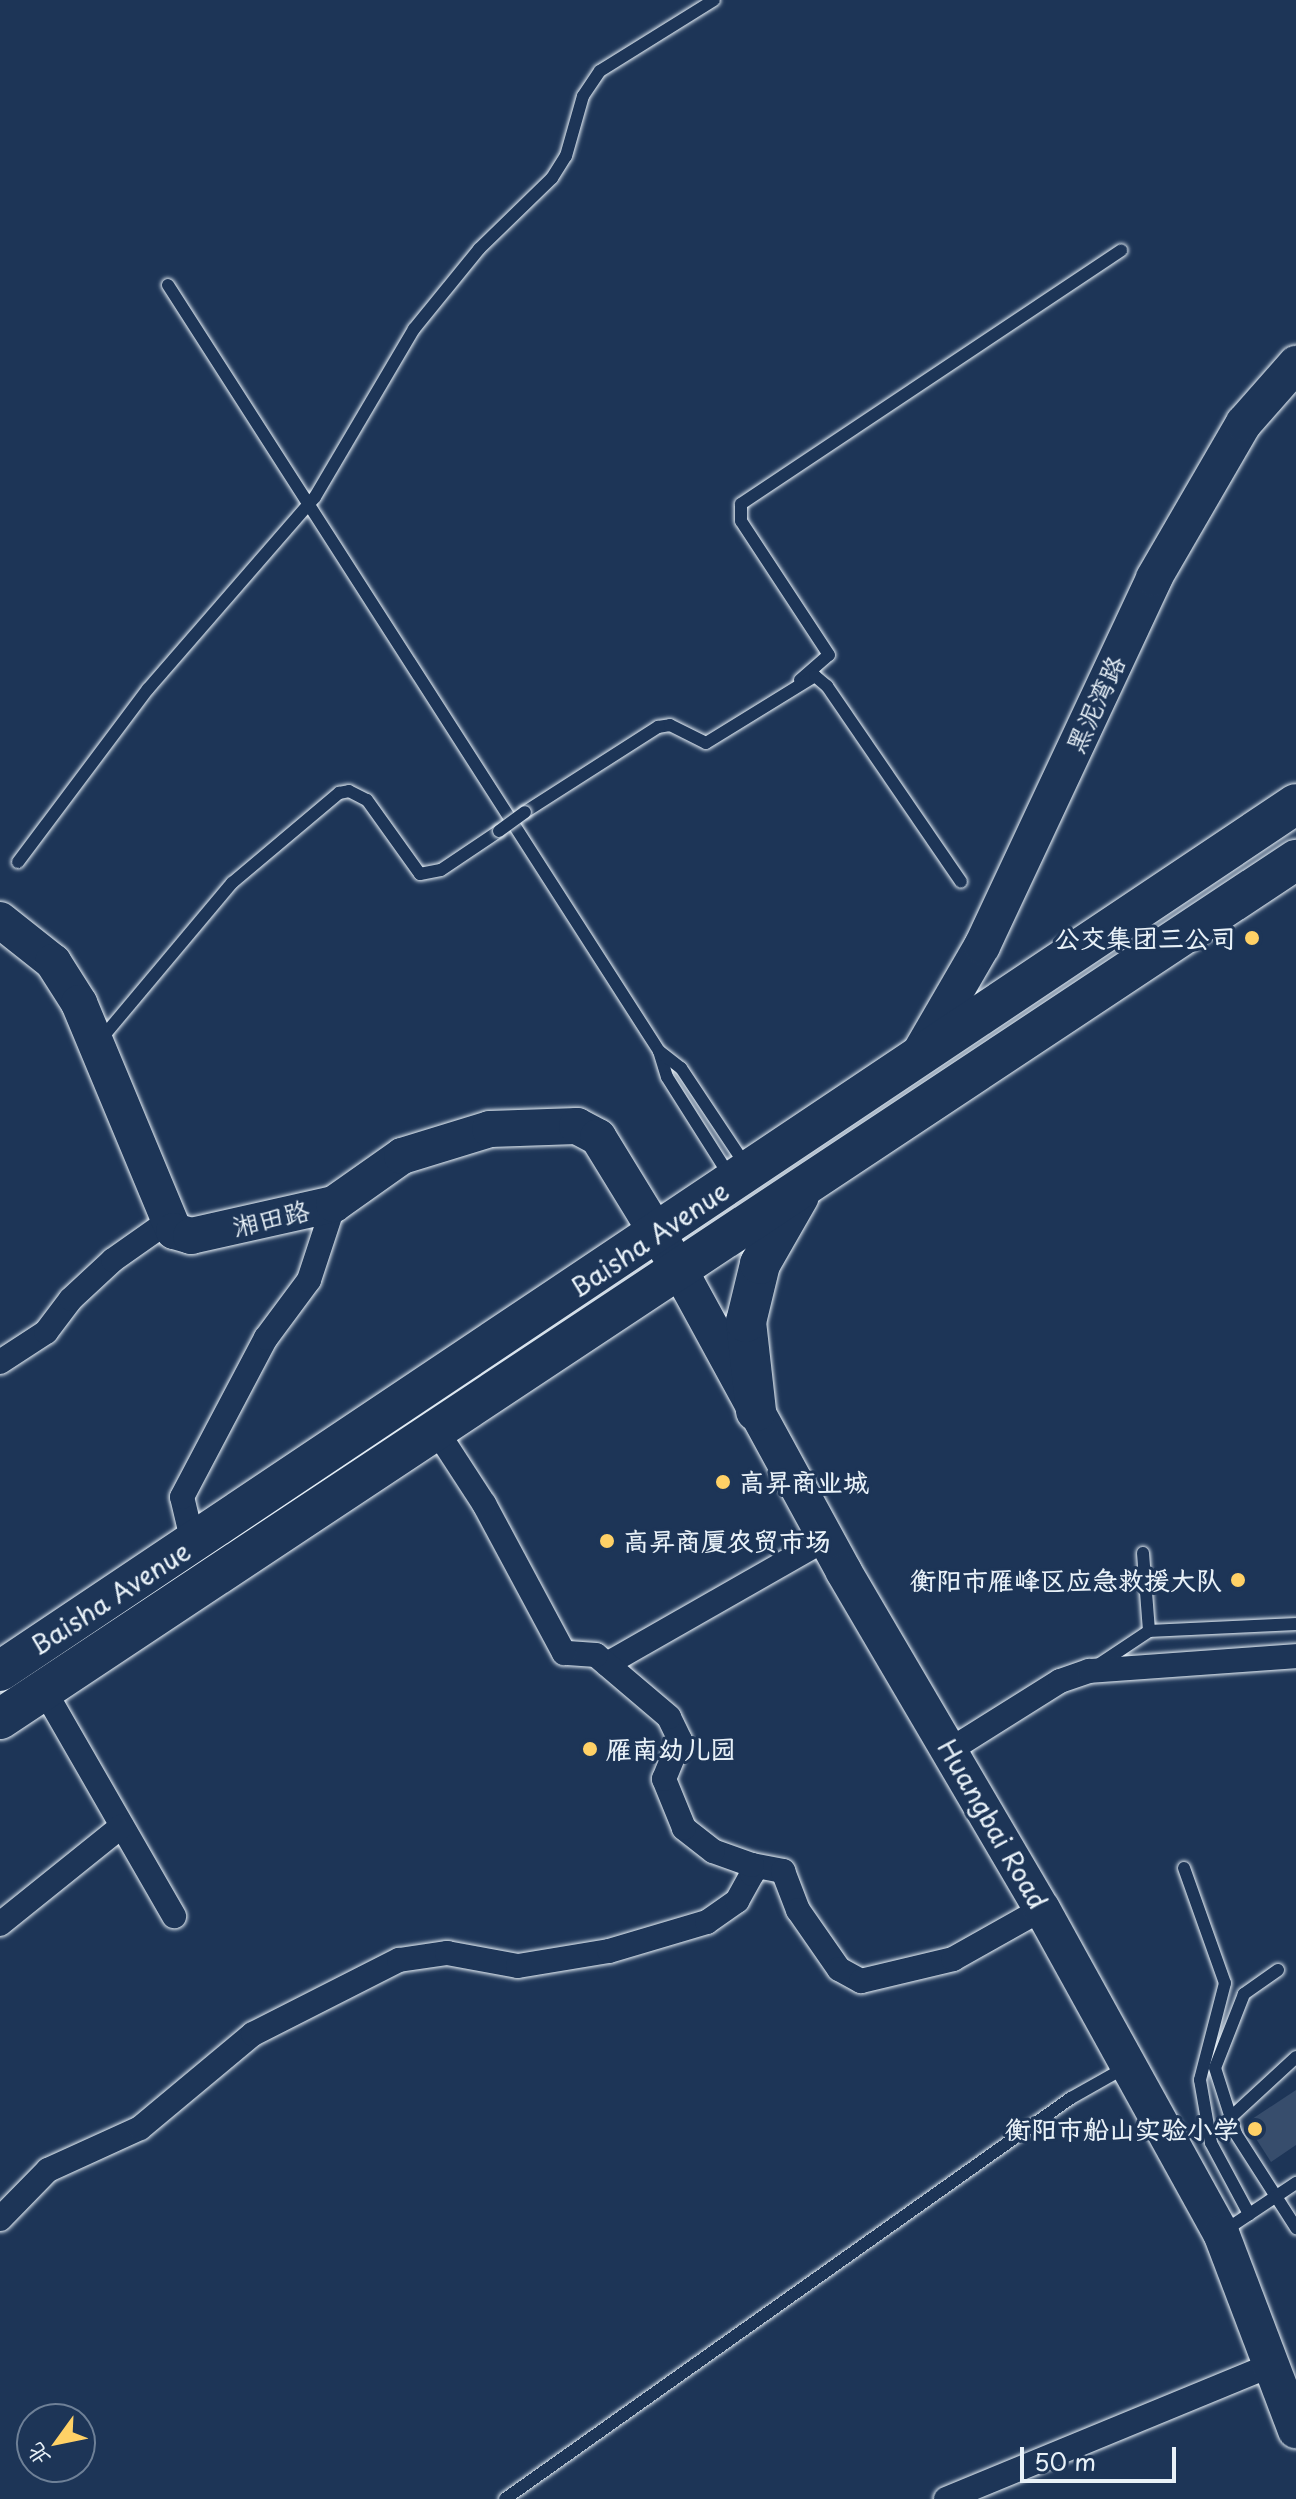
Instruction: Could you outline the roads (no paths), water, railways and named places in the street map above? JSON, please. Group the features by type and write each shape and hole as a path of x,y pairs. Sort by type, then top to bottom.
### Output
{"main road":[{"name":"Baisha Avenue","path":"0,1671 1296,804"},
{"name":"Baisha Avenue","path":"0,1719 1296,860"},
{"path":"756,1411 746,1322 760,1264 809,1182"}],"street":[{"name":"黑泥湾路","path":"916,1060 982,946 1154,578 1244,423 1296,364"},
{"path":"0,920 53,962 96,1045 167,1222 113,1260 71,1299 46,1332 0,1362"},
{"name":"湘田路","path":"167,1222 174,1231 191,1236 334,1204 367,1176 438,1140 490,1129 577,1126 598,1137 658,1233"},
{"path":"193,1543 182,1497 266,1338 309,1280 334,1204"},
{"name":"Huangbai Road","path":"658,1233 826,1539 1130,2064 1235,2223 1271,2365 1296,2430"},
{"path":"436,1430 484,1504 561,1650 571,1657 591,1653 659,1706 676,1728 680,1740 664,1779 684,1828 713,1851 752,1865 783,1871 798,1910 839,1969 861,1981 953,1959 1042,1909"},
{"path":"607,1664 826,1539"},
{"path":"950,1750 1060,1681 1089,1671 1296,1656"},
{"path":"44,1690 174,1916"},
{"path":"0,1924 122,1826"},
{"path":"0,2219 48,2170 140,2128 253,2034 399,1960 447,1953 518,1966 661,1939 707,1922 737,1901 752,1865"},
{"path":"946,2499 1271,2365"}],"lane":[{"path":"18,862 157,678 308,504 361,426 414,329 479,249 552,178 566,156 583,96 600,71 714,0"},
{"path":"96,1045 232,883 339,793 349,791 367,800 420,874 441,870 658,727 670,725 706,743 800,680 829,655 741,521 741,504 1121,251"},
{"path":"168,285 659,1051 667,1077 742,1177"},
{"path":"800,680 815,676 823,681 961,882"},
{"path":"659,1051 681,1068 742,1177"},
{"path":"1143,1553 1149,1631"},
{"path":"1089,1671 1149,1631 1296,1624"},
{"path":"1184,1868 1225,1983 1200,2080 1211,2143 1235,2223 1296,2183"},
{"path":"1278,1970 1244,1994 1229,2023 1215,2068 1230,2118 1296,2228"},
{"path":"1230,2118 1296,2057"},
{"path":"505,2499 1071,2098 1130,2064"}],"place":[{"name":"公交集团三公司","path":"1252,938"},
{"name":"高昇商业城","path":"723,1482"},
{"name":"高昇商厦农贸市场","path":"607,1541"},
{"name":"衡阳市雁峰区应急救援大队","path":"1238,1580"},
{"name":"雁南幼儿园","path":"590,1749"},
{"name":"衡阳市船山实验小学","path":"1255,2129"}]}
